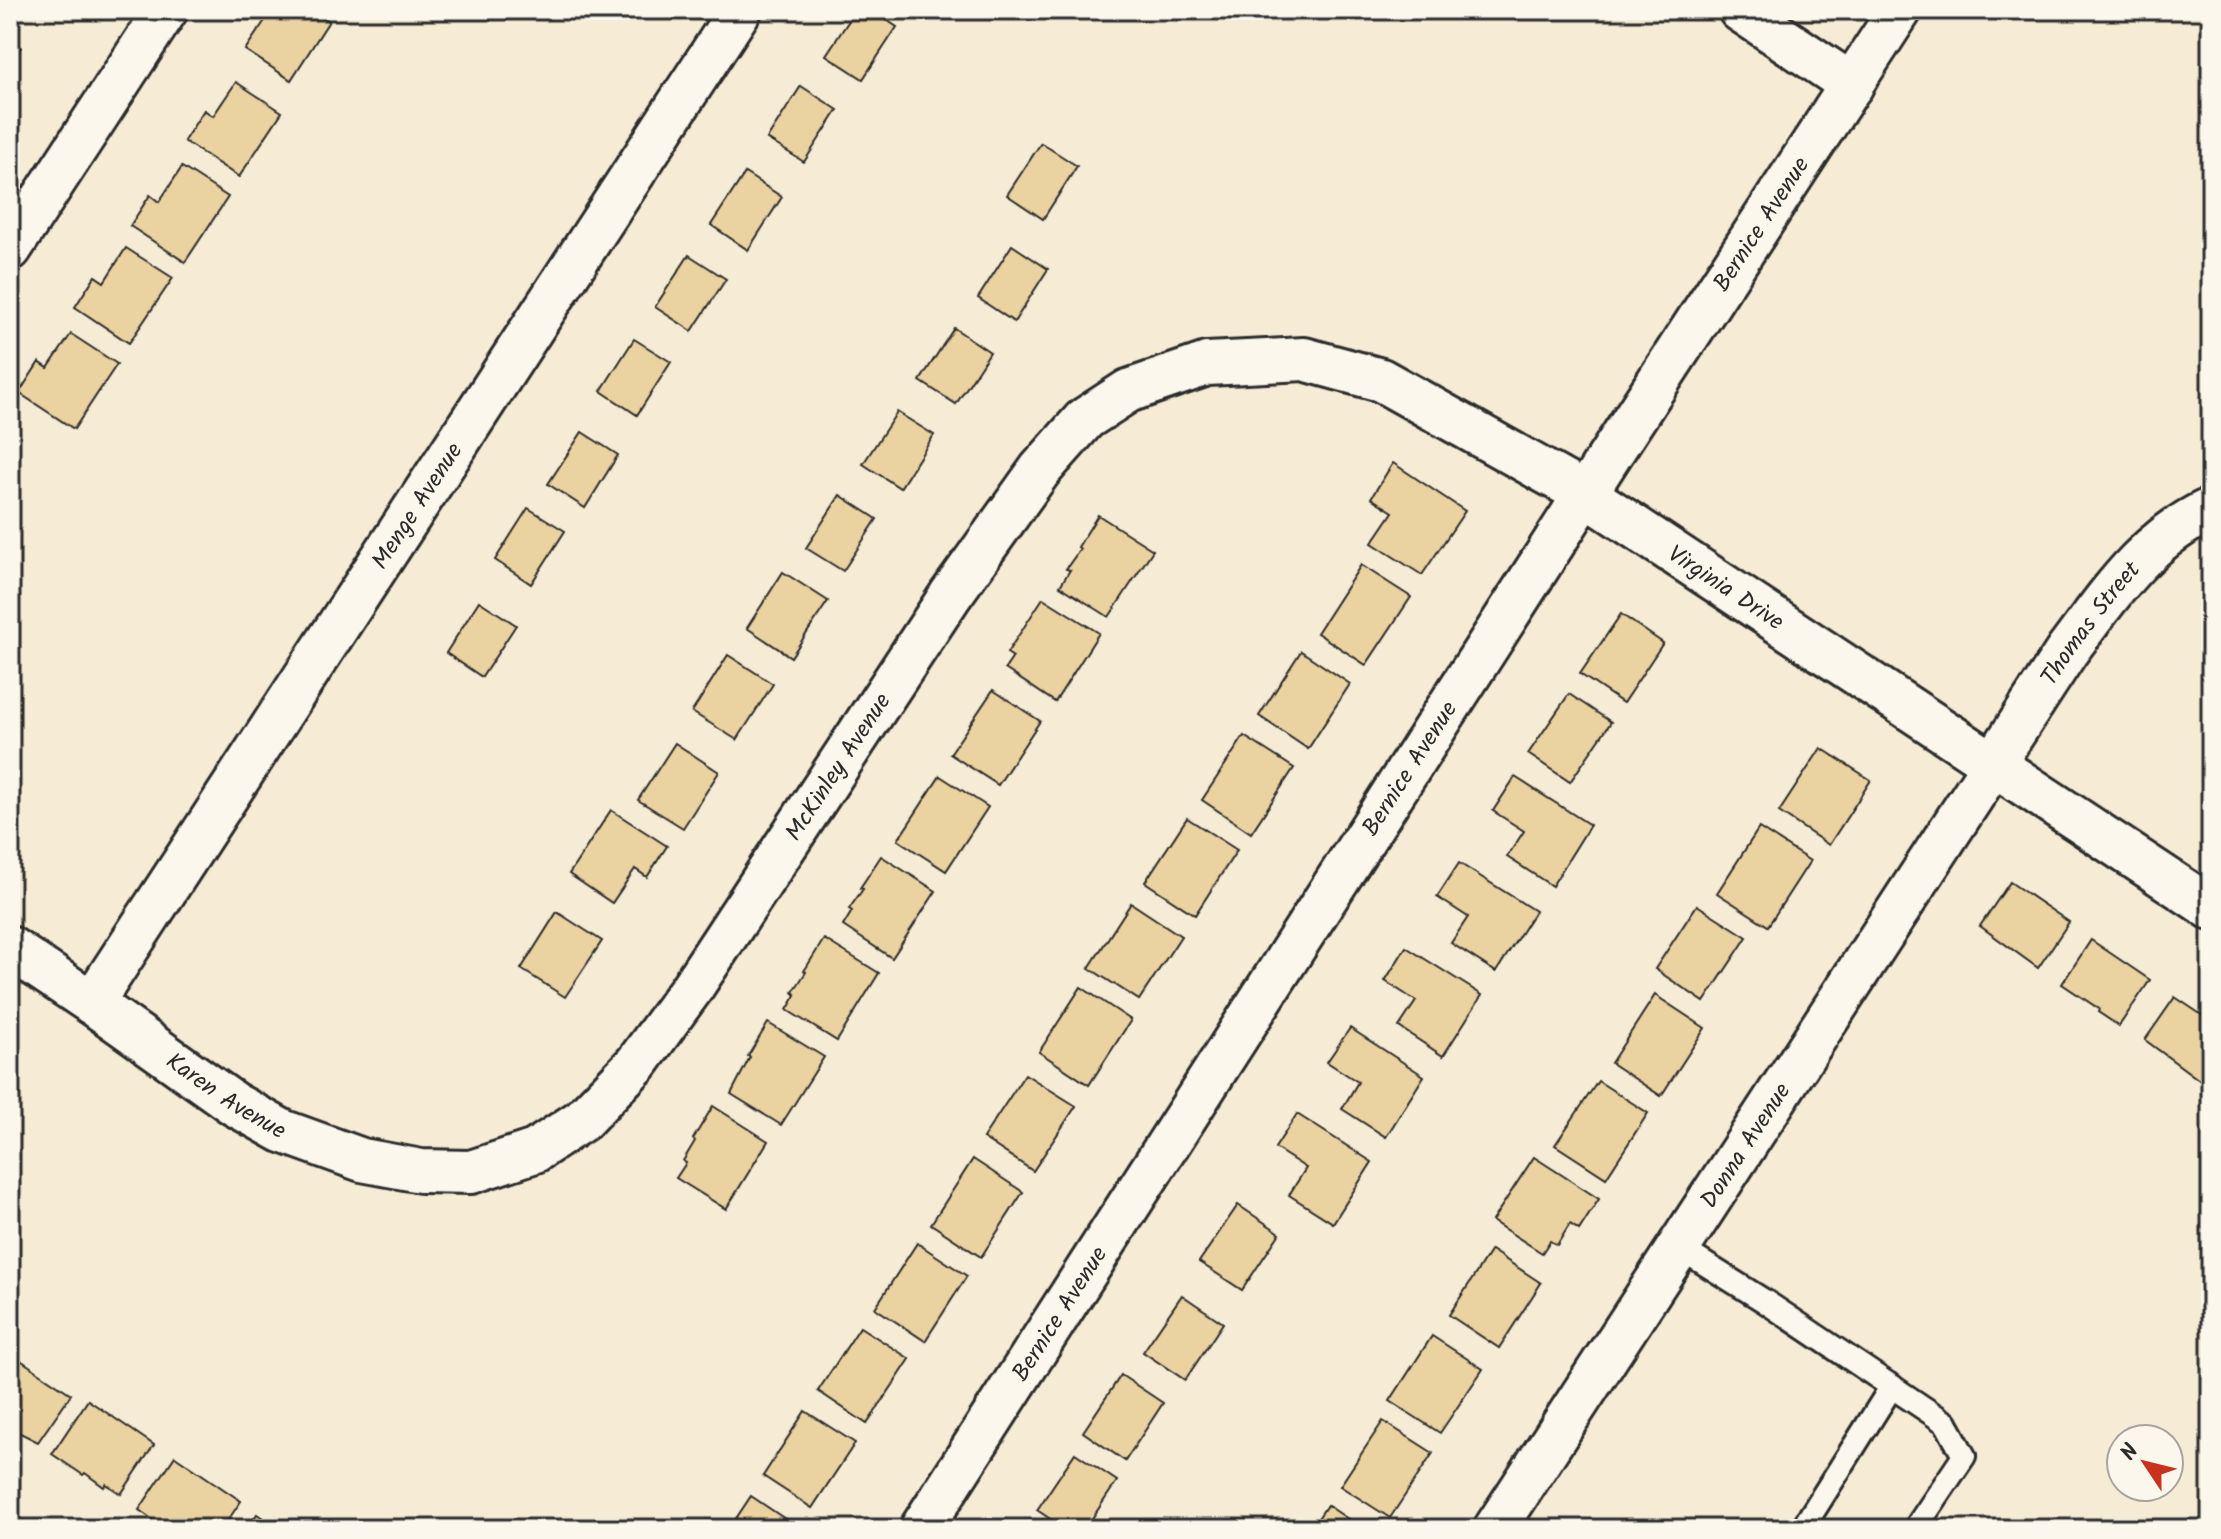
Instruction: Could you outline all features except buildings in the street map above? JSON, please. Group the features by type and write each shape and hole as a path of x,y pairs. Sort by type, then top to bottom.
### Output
{"street":[{"path":"10,249 166,10"},
{"name":"Menge Avenue","path":"92,1003 740,10"},
{"path":"1740,10 1852,85"},
{"name":"Bernice Avenue","path":"921,1529 1585,494 1900,10"},
{"name":"Virginia Drive","path":"1207,364 1304,359 1381,380 1585,494 2211,908"},
{"name":"McKinley Avenue","path":"471,1172 535,1151 582,1120 637,1063 691,989 950,596 1040,470 1085,419 1128,391 1207,364"},
{"name":"Thomas Street","path":"1993,762 2067,651 2134,563 2190,519 2211,509"},
{"name":"Donna Avenue","path":"1495,1529 1993,762"},
{"name":"Karen Avenue","path":"10,948 234,1104 282,1131 362,1160 421,1171 471,1172"}],"lane":[{"path":"1678,1247 1946,1423 1964,1456 1915,1529"},
{"path":"1802,1529 1892,1386"}]}
